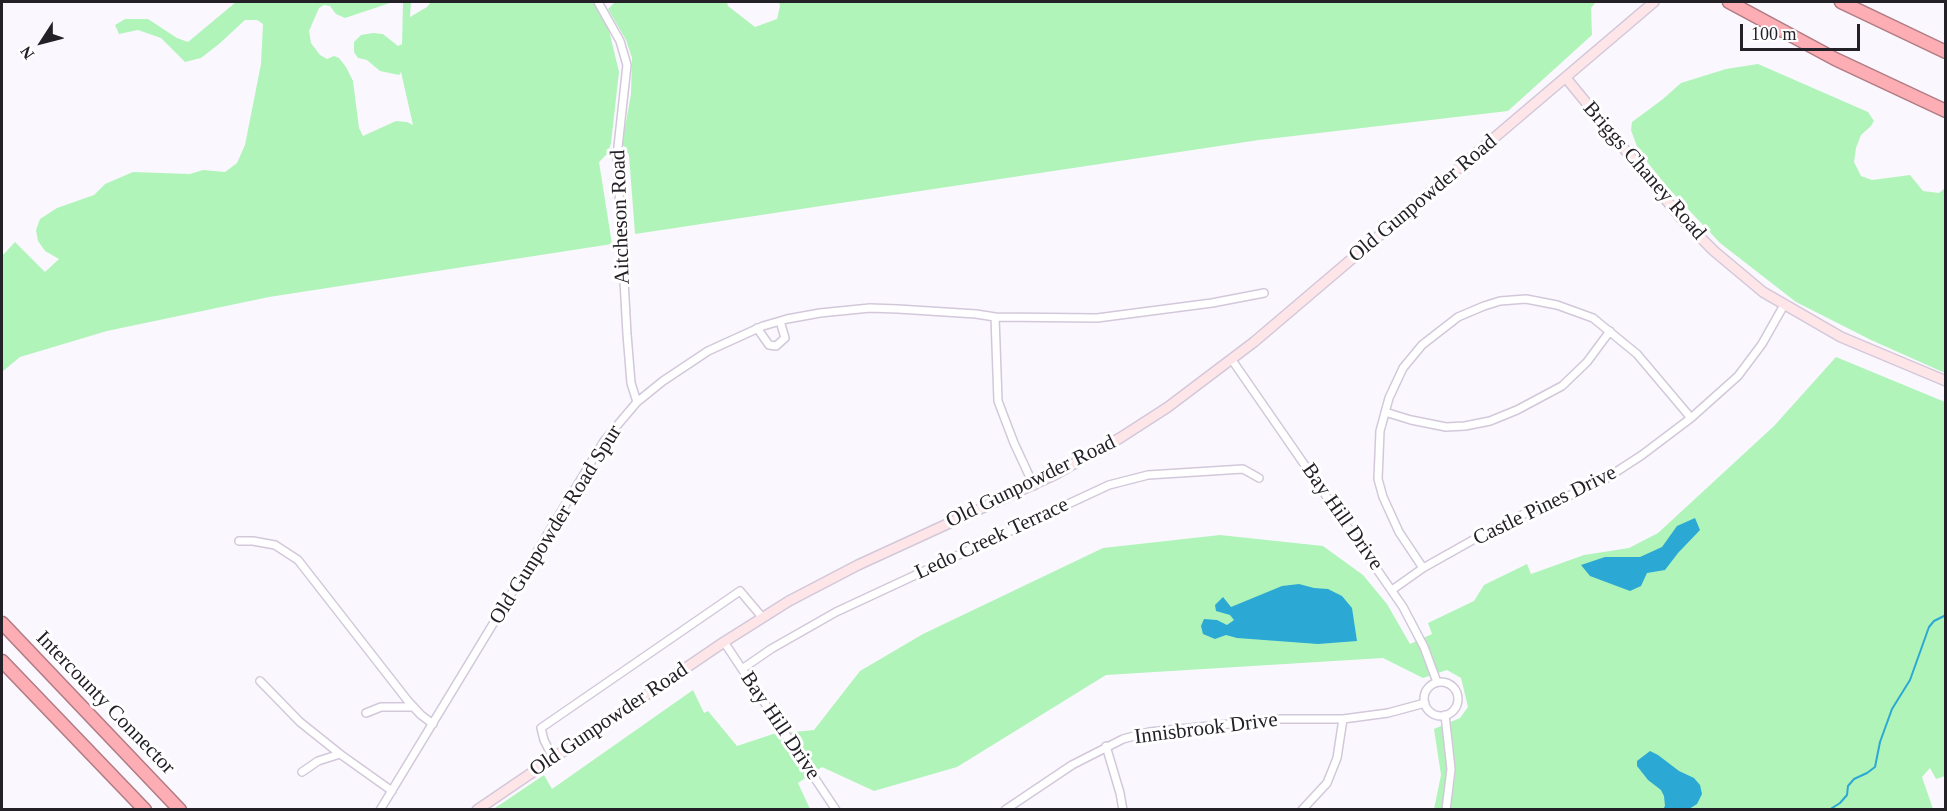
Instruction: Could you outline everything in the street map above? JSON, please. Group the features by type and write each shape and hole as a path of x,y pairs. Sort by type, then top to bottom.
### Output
{"highway":[{"path":"1729,2 1835,59 1946,111"},
{"path":"1841,2 1946,52"},
{"name":"Intercounty Connector","path":"2,623 180,810"},
{"path":"2,661 145,810"}],"main road":[{"name":"Old Gunpowder Road","path":"477,810 762,617 841,573 1034,486 1136,429 1188,394 1232,360 1654,2"},
{"name":"Briggs Chaney Road","path":"1566,78 1681,218 1737,271 1763,292 1841,337 1946,381"}],"street":[{"name":"Aitcheson Road","path":"598,2 620,41 627,65 617,156 626,323 631,382 637,402"},
{"name":"Old Gunpowder Road Spur","path":"380,810 604,441 637,402 708,351 757,328 820,313 870,308 995,317 1097,318 1212,303 1264,293"},
{"path":"1423,568 1399,532 1383,497 1378,479 1378,444 1395,382 1411,356 1446,325 1464,314 1500,301 1526,299 1542,301 1593,318 1637,354 1691,418"},
{"name":"Castle Pines Drive","path":"1392,590 1423,568 1511,519 1596,485 1642,455 1691,418 1738,376 1762,344 1784,305"},
{"path":"995,317 998,401 1034,486"},
{"path":"757,328 769,345 776,346 784,338 780,321"},
{"path":"1386,412 1446,427 1490,421 1517,410 1562,386 1580,370 1610,331"},
{"name":"Bay Hill Drive","path":"1232,360 1392,590 1415,628 1437,682"},
{"name":"Ledo Creek Terrace","path":"742,669 778,645 836,612 1109,484 1148,475 1242,469 1259,478"},
{"path":"239,541 253,540 275,545 298,560 413,708 433,724"},
{"path":"553,758 541,728 740,591 762,617"},
{"name":"Bay Hill Drive","path":"724,642 836,810"},
{"path":"260,681 300,722 392,791"},
{"path":"1437,682 1451,686 1457,695 1458,700 1454,710 1445,715 1435,714 1427,708 1425,703 1425,693 1437,682"},
{"name":"Innisbrook Drive","path":"1005,810 1072,765 1106,746 1149,732 1280,719 1343,718 1388,713 1425,703"},
{"path":"366,713 381,707 413,708"},
{"path":"1445,715 1451,769 1446,810"},
{"path":"1302,810 1327,783 1337,759 1343,718"},
{"path":"1106,746 1123,810"},
{"path":"302,772 318,760 340,754"}],"green space":[{"path":"236,2 393,2 345,18 336,14 330,6 324,5 319,8 309,31 311,43 320,55 327,59 334,56 339,58 346,67 353,81 359,128 363,136 396,121 413,125 401,72 399,75 380,71 367,60 358,58 354,52 354,42 361,35 373,33 383,34 398,46 402,44 403,3 401,2 411,2 410,17 431,2 594,2 608,26 619,72 611,143 608,153 599,162 612,244 269,297 107,331 20,357 2,372 2,256 15,242 45,272 59,259 45,251 38,241 36,230 40,219 57,208 94,195 105,184 133,172 190,174 203,170 225,172 237,163 245,145 261,64 263,24 257,20 245,20 201,58 185,62 161,38 138,30 119,34 115,25 125,19 148,19 177,38 188,42"},
{"path":"615,2 727,2 728,6 755,27 777,19 779,2 1596,2 1591,8 1592,35 1508,111 1259,140 635,234 629,155 622,144 631,94 632,58 626,40 608,9"},
{"path":"1758,64 1868,112 1874,121 1861,135 1854,162 1861,176 1872,180 1910,175 1923,191 1939,193 1945,188 1945,373 1871,340 1796,302 1720,243 1670,190 1639,152 1631,130 1632,122 1681,83 1726,69"},
{"path":"1836,357 1945,402 1945,776 1936,779 1930,768 1922,777 1933,809 1434,809 1441,775 1434,729 1460,718 1468,707 1461,678 1447,670 1423,678 1383,658 1106,675 957,767 874,791 822,767 798,783 810,809 492,810 544,775 552,789 693,690 704,713 708,711 737,746 773,734 814,730 860,671 923,634 1103,548 1220,535 1323,546 1363,575 1387,604 1410,644 1432,634 1428,623 1474,601 1484,585 1527,564 1531,574 1584,555 1629,548 1658,533 1774,426"}],"water":[{"path":"1695,518 1700,530 1665,570 1647,573 1641,586 1630,591 1590,576 1581,565 1605,557 1640,557 1662,547 1677,526"},
{"path":"1299,584 1328,589 1342,596 1352,608 1357,641 1318,644 1237,638 1226,635 1215,639 1203,634 1201,626 1204,619 1217,620 1227,625 1234,620 1230,615 1216,611 1215,605 1223,597 1231,607 1282,586"},
{"path":"1650,751 1679,771 1694,778 1700,785 1702,794 1697,804 1689,809 1663,809 1664,796 1661,790 1648,780 1637,766 1637,761"}],"waterway":[{"path":"1829,810 1847,795 1848,786 1854,779 1875,767 1880,742 1892,709 1910,680 1929,627 1934,621 1946,615"}]}
